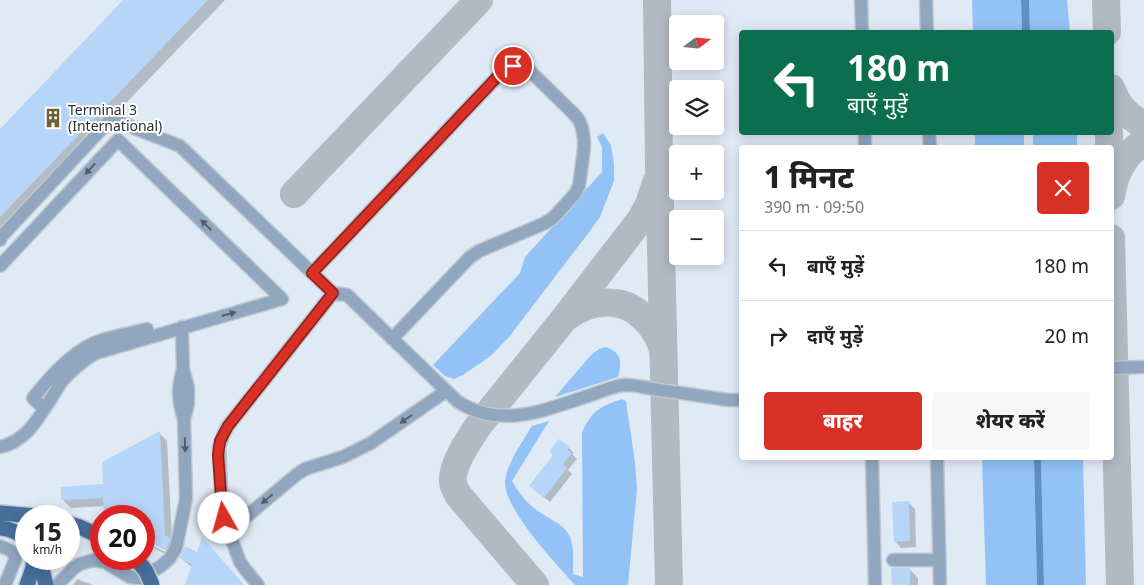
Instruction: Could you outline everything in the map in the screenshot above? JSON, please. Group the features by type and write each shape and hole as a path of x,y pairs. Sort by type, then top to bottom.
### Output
{"main road":[{"path":"0,513 15,514"},
{"path":"0,528 15,532"},
{"path":"27,585 33,570"},
{"path":"42,570 46,585"},
{"path":"145,570 152,585"},
{"path":"146,570 159,585"}],"lane":[{"path":"862,0 862,30"},
{"path":"926,0 927,30"},
{"path":"312,273 499,75 513,66 521,66 528,69 579,120 584,139 584,149 579,186 575,194 553,218 479,251 469,258 392,339"},
{"path":"1,238 110,120 180,146 333,293 347,295 446,391 466,407 495,416 532,413 624,385 727,400 739,400"},
{"path":"0,266 118,140 282,299 96,353 42,386 33,398 44,409 29,431 16,441 0,447"},
{"path":"258,585 240,562 222,509 219,447 228,426 333,293"},
{"path":"59,377 76,353 95,343 159,326"},
{"path":"57,585 74,568 94,560 105,562 130,577 142,578 170,559 176,548 186,499 184,420 188,404 188,387 183,369 182,327"},
{"path":"1114,368 1144,367"},
{"path":"230,531 305,469 344,457 371,443 446,391"},
{"path":"872,460 875,585"},
{"path":"937,460 940,585"},
{"path":"0,546 12,551 16,557 5,585"},
{"path":"893,560 939,560"}],"shaded area":[{"path":"972,0 1021,0 1022,30 973,30"},
{"path":"1021,0 1029,0 1030,30 1022,30"},
{"path":"1029,0 1067,0 1070,30 1030,30"},
{"path":"603,133 611,145 614,181 600,217 509,337 492,355 463,375 454,379 445,376 433,365 520,273 525,257 602,172 602,147 597,137"},
{"path":"975,135 1024,135 1024,145 975,145"},
{"path":"1033,135 1077,135 1077,145 1033,145"},
{"path":"606,347 615,352 620,359 618,377 555,397 591,355 599,349"},
{"path":"622,399 626,401 637,489 628,585 575,585 532,536 513,506 507,492 506,474 516,452 532,426 549,421 512,481 528,502 567,531 573,549 573,574 583,577 582,432 597,410"},
{"path":"982,460 1034,460 1037,585 986,585"},
{"path":"1034,460 1041,460 1044,585 1037,585"},
{"path":"1041,460 1083,460 1086,585 1044,585"}],"building":[{"name":"Terminal 3 (International)","path":"123,0 208,0 0,217 0,129"},
{"path":"160,431 165,535 170,538 165,550 155,545 155,505 103,505 103,498 61,500 61,487 103,484 102,462"},
{"path":"559,439 569,446 567,449 572,453 563,464 567,468 544,498 529,486 553,455 549,452"},
{"path":"909,501 910,541 894,542 892,502"},
{"path":"202,537 244,585 185,585 192,564 179,558 185,546 197,552"},
{"path":"891,568 910,568 910,585 892,585"}],"taxiway":[{"path":"294,194 479,0"},
{"path":"657,0 669,585"},
{"path":"1106,0 1107,30"},
{"path":"1114,94 1124,110 1144,125"},
{"path":"1109,135 1109,145"},
{"path":"1114,184 1125,159 1144,142"},
{"path":"535,585 459,496 453,483 455,468 462,452 478,426 641,219 649,204 656,183"},
{"path":"567,317 584,307 596,304 615,303 623,305 639,313 645,319 656,334 663,350"},
{"path":"1114,354 1120,585"}],"place":[{"name":"Terminal 3 (International)","path":"53,118"}],"route":[{"path":"224,518 218,455 220,441 228,426 333,293 312,273 499,75 513,66"}]}
